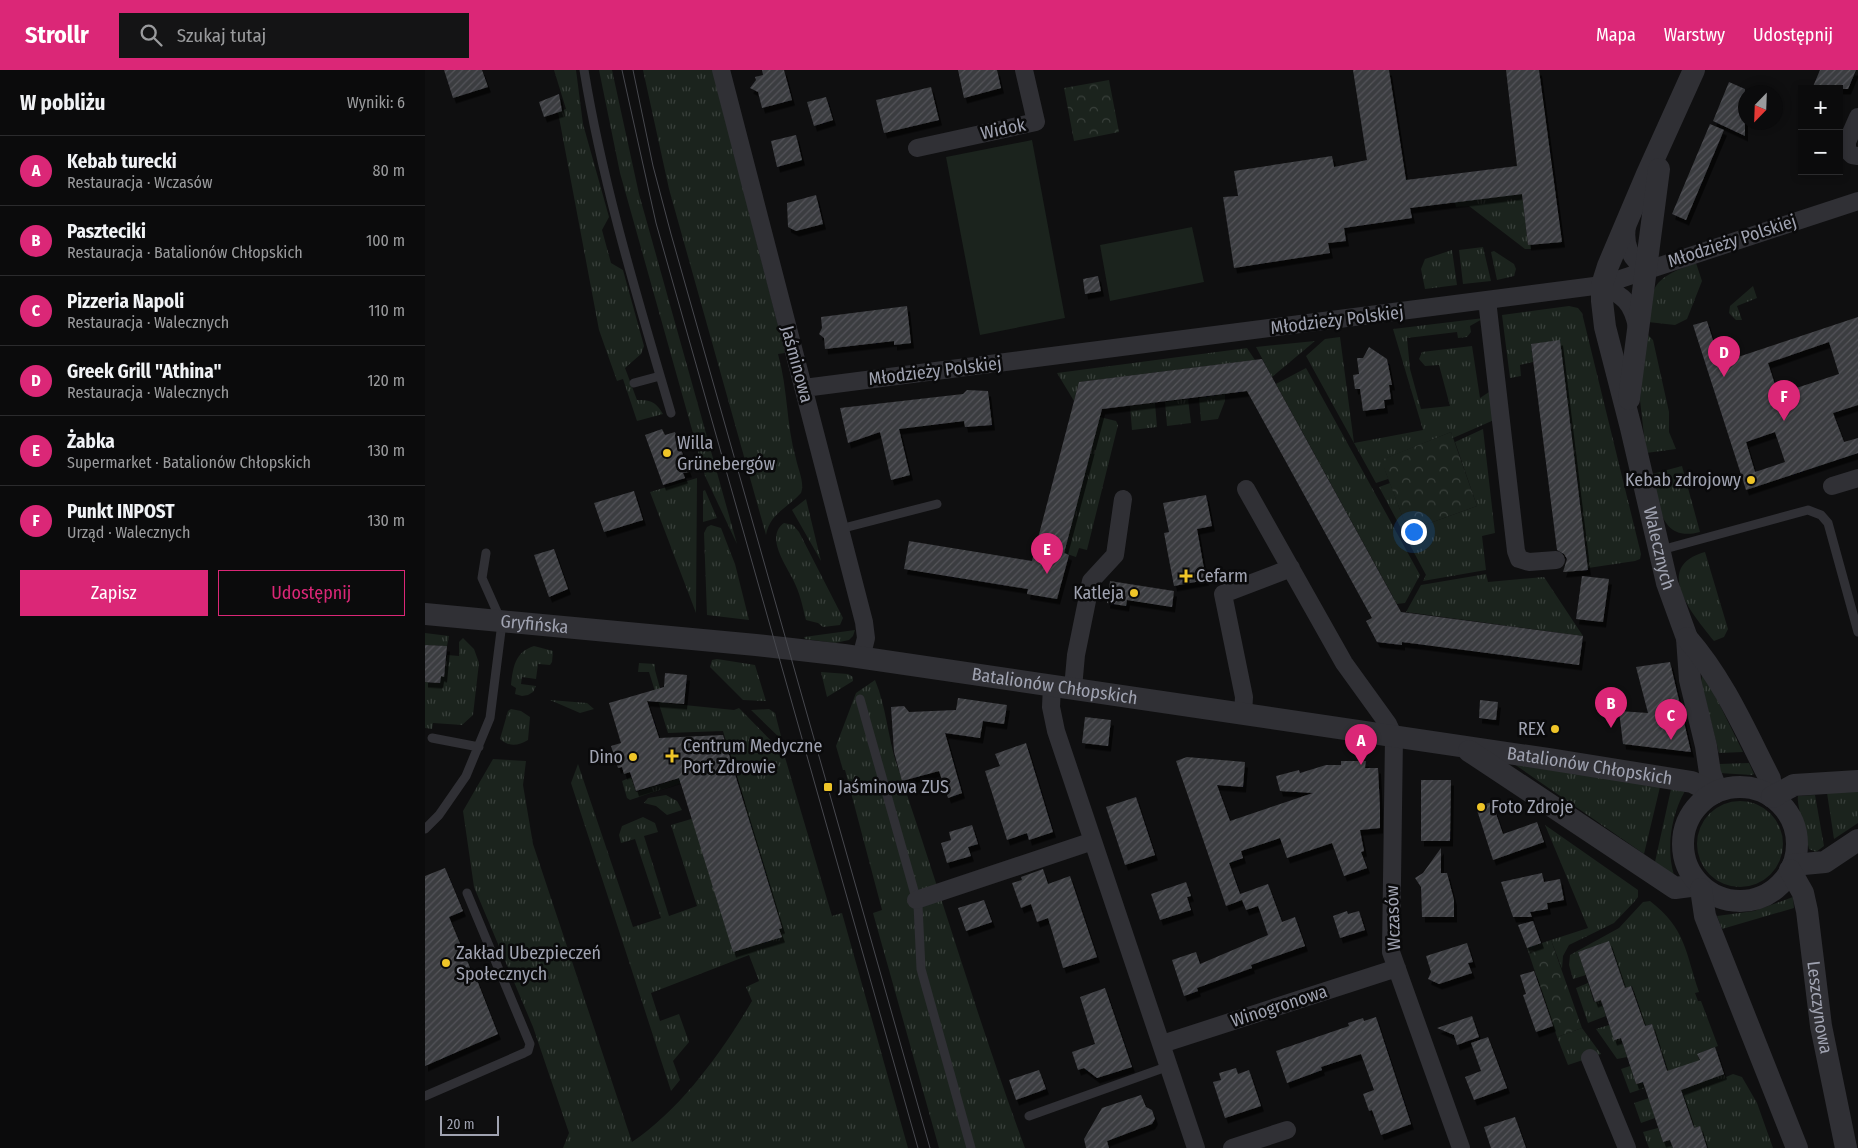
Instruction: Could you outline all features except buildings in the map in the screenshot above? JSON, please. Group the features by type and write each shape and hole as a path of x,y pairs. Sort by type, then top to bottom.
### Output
{"street":[{"name":"Jaśminowa","path":"721,70 865,628 866,638 861,658"},
{"name":"Widok","path":"917,148 1036,122 1024,70"},
{"name":"Walecznych","path":"1695,70 1628,220 1602,285 1605,327 1667,583 1687,638 1690,680 1715,792"},
{"path":"1858,117 1847,142 1847,150 1852,155 1858,156"},
{"name":"Walecznych","path":"1631,428 1630,381 1647,269 1654,197 1665,137"},
{"name":"Młodzieży Polskiej","path":"804,388 1602,285 1858,201"},
{"name":"Walecznych","path":"1628,220 1626,235 1629,251 1635,261 1647,269"},
{"name":"Walecznych","path":"1602,285 1625,298 1635,317 1637,327"},
{"path":"1487,300 1516,551 1519,559 1529,562 1556,560"},
{"path":"1832,486 1858,478"},
{"path":"1246,489 1344,663 1394,737"},
{"path":"1123,499 1115,555 1091,581 1076,655 1052,718 1196,1148"},
{"path":"1243,714 1244,697 1223,594 1291,568"},
{"name":"Gryfińska","path":"425,614 502,623 644,634"},
{"name":"Batalionów Chłopskich","path":"644,634 861,658 1464,748 1485,749 1692,782 1715,792"},
{"name":"Walecznych","path":"1687,638 1703,656 1722,686 1770,779 1771,796"},
{"name":"Wczasów","path":"1394,737 1391,952 1461,1148"},
{"name":"Batalionów Chłopskich","path":"1464,748 1517,781 1635,863 1675,888 1699,887"},
{"path":"1771,796 1794,785 1858,781"},
{"path":"1699,887 1722,899 1737,901 1757,899 1772,892 1792,868 1797,848 1793,826 1784,808 1771,796 1752,788 1727,787 1715,792 1697,806 1690,816 1684,840 1685,862 1699,887 1705,916 1797,1148"},
{"path":"1792,868 1825,862 1858,840"},
{"path":"916,900 1093,841"},
{"name":"Leszczynowa","path":"1792,868 1803,893 1807,911 1821,1026 1847,1148"},
{"name":"Winogronowa","path":"1162,1044 1397,968"},
{"path":"1590,1058 1627,1148"},
{"path":"1232,1148 1287,1130"}],"lane":[{"path":"584,70 610,193 671,413"},
{"path":"633,383 660,376"},
{"path":"840,529 937,504"},
{"path":"1660,550 1808,510 1821,515 1828,523 1858,632"},
{"path":"425,829 452,799 479,748 491,712 502,623 482,578 486,553"},
{"path":"859,699 919,912 921,969 971,1148"},
{"path":"433,738 479,748"},
{"path":"425,1096 524,1053 528,1051 530,1044 467,893"},
{"path":"1029,1116 1169,1066"}],"green space":[{"path":"554,70 576,70 583,124 609,217 602,230 611,263 623,270 644,346 641,354 625,368 637,400 653,402 663,414 637,421 623,379 617,381 599,330 558,112 566,109"},
{"path":"599,70 612,70 639,194 737,544 705,476 620,173"},
{"path":"643,70 713,70 785,353 778,354 784,380 793,446 802,480 801,493 775,516 768,527 766,535 669,189"},
{"path":"1109,80 1119,132 1074,141 1064,88"},
{"path":"1032,140 1065,318 980,335 946,157"},
{"path":"1522,194 1528,245 1531,245 1531,249 1525,249 1469,206 1456,207 1455,202"},
{"path":"1192,227 1204,282 1110,301 1100,245"},
{"path":"1483,247 1491,281 1463,284 1459,250"},
{"path":"1452,250 1457,285 1425,289 1421,269 1425,259"},
{"path":"1494,251 1514,264 1516,269 1514,276 1497,280 1491,252"},
{"path":"1696,263 1702,281 1687,319 1675,325 1648,322 1654,290 1661,280 1684,267"},
{"path":"1753,286 1757,298 1737,306 1742,320 1736,320 1729,313 1730,306"},
{"path":"1569,306 1578,308 1582,313 1641,554 1640,559 1635,561 1588,568 1560,341 1531,344 1533,362 1520,365 1521,376 1510,378 1502,315"},
{"path":"1484,318 1470,326 1471,332 1467,337 1458,338 1457,332 1407,338 1410,369 1421,409 1450,406 1439,365 1425,366 1419,359 1422,352 1472,346 1480,398 1492,390 1494,420 1453,438 1451,432 1382,460 1388,479 1376,483 1306,356 1325,339 1340,337 1354,443 1423,430 1393,329"},
{"path":"1646,333 1653,340 1669,412 1669,432 1676,449 1646,453 1640,400"},
{"path":"1315,341 1272,377 1256,347"},
{"path":"1247,348 1255,360 1079,382 1074,401 1057,373"},
{"path":"1306,368 1420,575 1405,603 1397,604 1276,384"},
{"path":"1225,394 1225,401 1218,419 1201,421 1199,398"},
{"path":"1188,399 1191,423 1167,426 1165,402"},
{"path":"1155,403 1157,427 1132,430 1130,406"},
{"path":"1100,417 1116,421 1118,425 1087,550 1079,548 1076,557 1064,553"},
{"path":"1483,429 1495,533 1482,536 1486,570 1423,581 1426,575 1379,487 1390,483 1408,531 1477,506 1455,442"},
{"path":"1451,432 1477,506 1408,531 1381,460"},
{"path":"1682,466 1700,532 1686,534 1676,532 1663,518 1659,508 1652,474"},
{"path":"697,478 696,613 650,492"},
{"path":"705,490 717,518 703,522 703,491"},
{"path":"806,499 821,561 792,510"},
{"path":"784,523 793,525 799,532 843,618 840,625 823,627 818,623 806,620 798,590 777,545 778,529"},
{"path":"711,525 721,528 735,564 749,620 707,615 704,533 707,527"},
{"path":"1705,552 1728,629 1724,637 1714,641 1688,606 1679,580 1681,569 1689,559"},
{"path":"1486,574 1488,582 1544,577 1583,636 1406,612 1421,585"},
{"path":"855,630 849,640 835,643 805,639 804,637"},
{"path":"425,633 449,636 447,646 425,645"},
{"path":"463,638 474,649 479,663 473,715 462,725 433,723 432,729 425,728 425,682 440,683 441,676 444,676 447,655 459,656 459,642"},
{"path":"534,646 553,651 552,662 550,665 538,664 536,679 522,677 521,684 536,686 533,692 522,696 515,694 516,688 511,685 516,661 523,652"},
{"path":"717,659 755,665 766,701 743,700 710,667 712,660"},
{"path":"639,663 655,664 664,703 734,710 739,708 784,754 832,916 842,913 908,1148 563,1148 569,1133 533,1027 474,887 463,811 493,759 526,761 523,785 533,844 632,1142 650,1129 684,1096 714,1059 752,1001 746,987 759,981 749,955 651,993 660,1021 679,1014 689,1042 673,1061 680,1080 671,1091 571,783 578,764 633,927 661,918 635,839 621,843 619,835 622,826 643,817 655,823 658,832 644,836 669,916 697,906 671,825 745,803 723,731 668,733 649,672 638,672"},
{"path":"821,672 848,674 853,677 853,681 827,697"},
{"path":"1702,675 1705,675 1743,752 1719,753 1701,682"},
{"path":"875,680 895,760 1025,1148 939,1148 873,913 882,910 845,770 843,770 836,746 856,693"},
{"path":"550,700 587,703 594,709 580,713"},
{"path":"511,709 521,711 530,717 528,740 521,744 510,744 500,739 508,711"},
{"path":"769,709 775,713 782,740 751,710"},
{"path":"1749,763 1754,774 1752,775 1719,773 1719,764"},
{"path":"1514,764 1660,787 1644,854"},
{"path":"631,777 636,792 680,778 681,783 630,800 627,798 622,781"},
{"path":"1671,789 1685,791 1676,811 1671,832 1670,854 1674,875 1655,862"},
{"path":"1858,791 1858,823 1834,839 1827,793"},
{"path":"666,795 677,801 682,810 667,815 656,806 644,803 648,798"},
{"path":"1815,795 1824,846 1816,852 1809,849 1798,800 1798,796"},
{"path":"1732,801 1748,801 1757,804 1771,813 1780,827 1783,844 1780,861 1771,875 1757,884 1748,887 1732,887 1716,880 1704,868 1697,852 1697,836 1704,820 1716,808"},
{"path":"1545,825 1638,890 1638,897 1614,923 1569,945 1563,956 1562,969 1551,940 1588,928"},
{"path":"1793,897 1794,908 1722,929 1717,916 1754,911"},
{"path":"1650,901 1662,911 1678,931 1699,992 1695,993 1698,1001 1701,1001 1718,1046 1697,1054 1707,1080 1724,1074 1726,1077 1733,1074 1742,1077 1757,1103 1773,1148 1707,1148 1700,1127 1694,1128 1674,1069 1667,1071 1652,1024 1645,1026 1632,986 1625,988 1609,942 1578,952 1586,975 1573,979 1569,965 1570,955 1619,928 1643,902"},
{"path":"1551,940 1582,1028 1557,1037 1527,948"},
{"path":"1588,983 1594,1002 1601,1000 1606,1016 1588,1023 1576,988"},
{"path":"1609,1025 1621,1038 1627,1057 1617,1059 1596,1029"},
{"path":"1582,1028 1601,1054 1568,1065 1557,1037"},
{"path":"1630,1066 1636,1084 1643,1082 1645,1088 1630,1093 1621,1069"},
{"path":"1649,1098 1655,1118 1641,1123 1634,1103"},
{"path":"1658,1128 1663,1142 1670,1140 1673,1148 1649,1148 1643,1132"}],"tram line":[{"path":"622,70 656,223 918,1148"},
{"path":"633,70 653,166 671,234 930,1148"}],"place":[{"name":"Greek Grill \"Athina\"","path":"1724,377"},
{"name":"Punkt INPOST","path":"1784,421"},
{"name":"Willa Grünebergów","path":"667,453"},
{"name":"Kebab zdrojowy","path":"1751,480"},
{"name":"Żabka","path":"1047,574"},
{"name":"Cefarm","path":"1186,576"},
{"name":"Katleja","path":"1134,593"},
{"name":"Paszteciki","path":"1611,728"},
{"name":"REX","path":"1555,729"},
{"name":"Pizzeria Napoli","path":"1671,740"},
{"name":"Centrum Medyczne Port Zdrowie","path":"672,756"},
{"name":"Dino","path":"633,757"},
{"name":"Kebab turecki","path":"1361,765"},
{"name":"Jaśminowa ZUS","path":"828,787"},
{"name":"Foto Zdroje","path":"1481,807"},
{"name":"Zakład Ubezpieczeń Społecznych","path":"446,963"}]}
